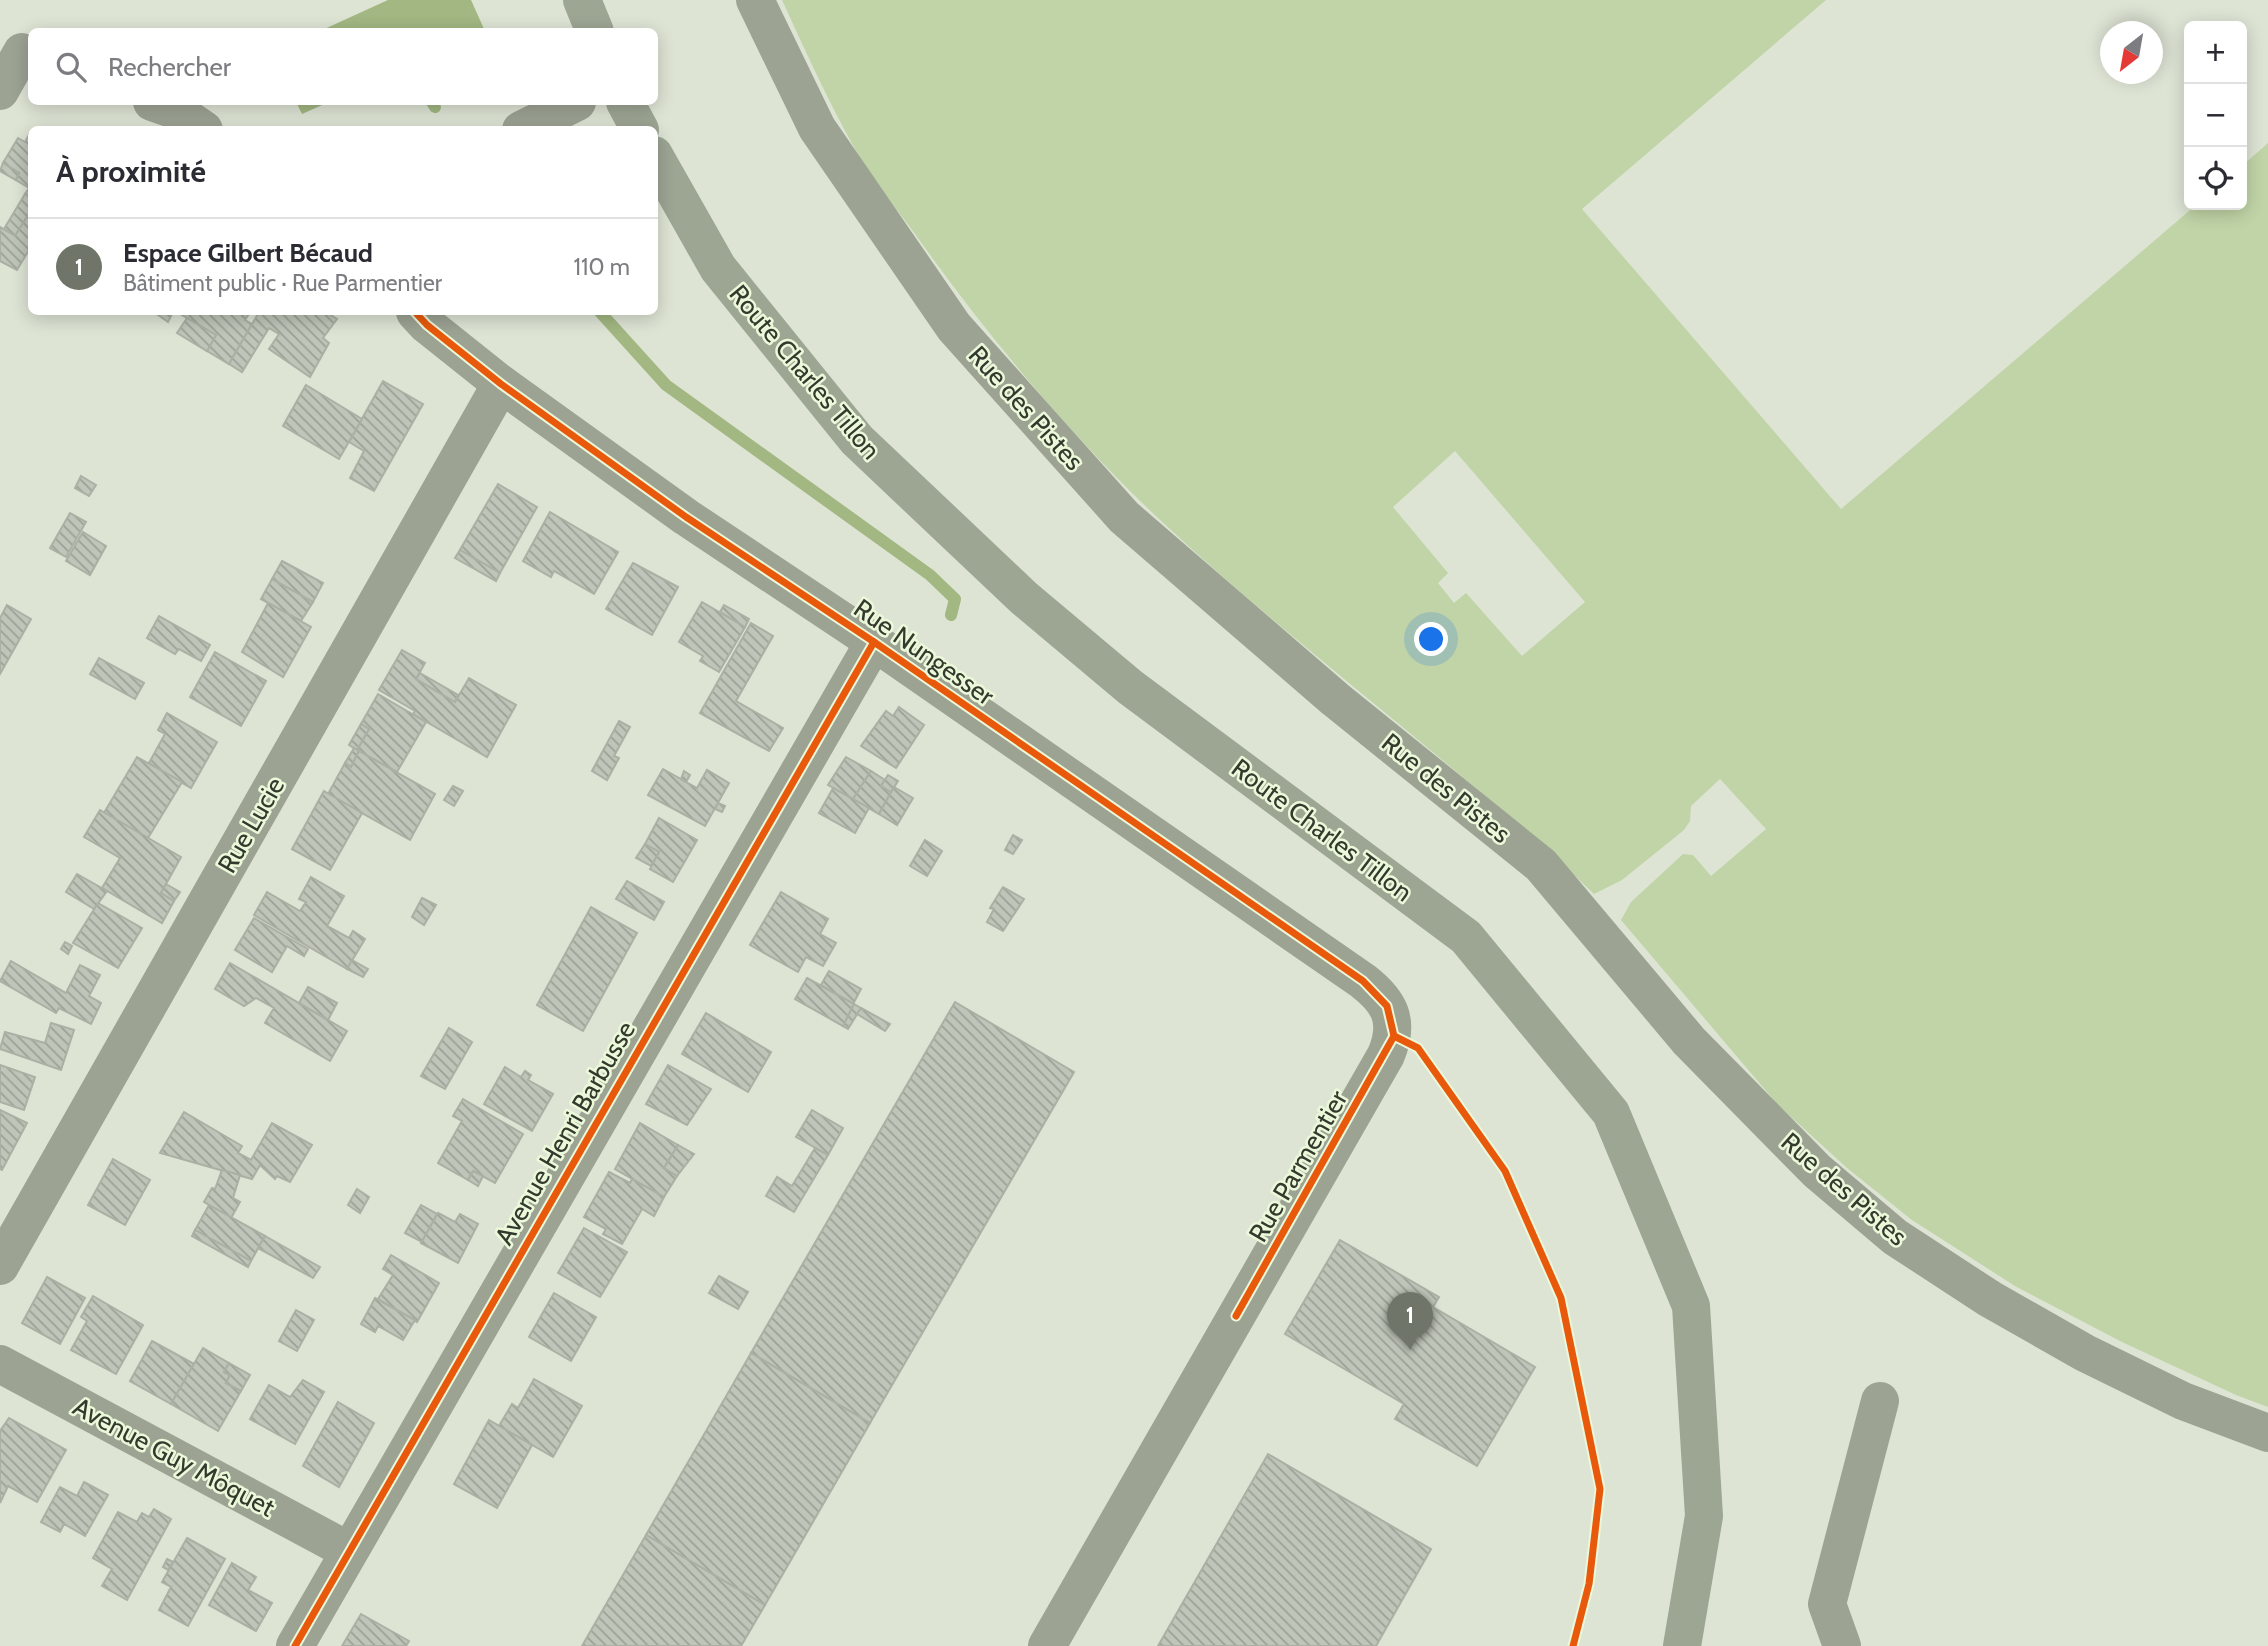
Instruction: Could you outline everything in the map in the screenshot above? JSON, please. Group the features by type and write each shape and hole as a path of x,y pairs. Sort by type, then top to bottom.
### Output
{"main road":[{"path":"582,0 592,28"},
{"path":"627,105 638,126"},
{"name":"Route Charles Tillon","path":"658,162 718,268 857,440 1024,598 1130,687 1466,937 1611,1113 1691,1306 1704,1516 1682,1646"}],"street":[{"name":"Rue des Pistes","path":"755,0 817,128 954,327 1124,517 1335,699 1541,864 1689,1041 1817,1171 1895,1237 1990,1299 2085,1353 2183,1401 2268,1433"},
{"path":"0,91 18,50"},
{"path":"161,105 176,110 198,126"},
{"path":"529,126 571,105"},
{"name":"Rue Nungesser","path":"418,315 501,384 686,517 874,642 1363,981 1387,1006 1394,1036"},
{"name":"Rue Lucie","path":"0,1266 501,384"},
{"name":"Avenue Henri Barbusse","path":"295,1646 874,642"},
{"name":"Rue Parmentier","path":"1047,1646 1386,1055 1394,1036"},
{"name":"Avenue Guy Môquet","path":"0,1363 349,1551"},
{"path":"1842,1646 1827,1604 1880,1401"}],"shaded area":[{"path":"388,0 471,0 484,28 327,28"},
{"path":"782,0 1826,0 1582,209 1841,509 2190,210 2247,210 2247,162 2268,143 2268,1407 2122,1342 2015,1286 1912,1220 1847,1168 1778,1105 1621,920 1631,902 1683,854 1693,855 1711,876 1766,829 1720,779 1691,806 1690,821 1684,830 1622,880 1594,894 1487,798 1211,566 1092,452 1000,346 876,182 861,160","holes":["1455,451 1585,602 1522,656 1466,593 1454,603 1438,583 1448,573 1393,507"]},
{"path":"298,105 322,105 302,114"}],"building":[{"path":"28,136 28,187 16,180 19,173 3,163 18,138 25,142"},
{"path":"3,163 19,173 16,180 0,171"},
{"path":"25,194 28,195 28,215 15,236 4,229"},
{"path":"28,215 28,252 17,270 0,261 0,227 15,236"},
{"path":"158,315 172,315 168,322"},
{"path":"182,315 248,315 245,320 252,324 229,364 207,351 216,335"},
{"path":"257,315 331,315 337,319 323,338 329,343 310,377 269,349 279,334 269,328 242,372 229,364"},
{"path":"187,318 216,335 207,351 177,333"},
{"path":"383,381 423,404 374,491 350,478 364,451 349,442"},
{"path":"306,385 362,419 339,459 283,426"},
{"path":"81,476 96,485 89,496 75,488"},
{"path":"498,484 537,507 500,573 460,550"},
{"path":"550,512 618,552 594,594 554,571 551,577 523,561"},
{"path":"70,513 86,522 66,557 50,548"},
{"path":"83,532 106,546 90,575 66,561"},
{"path":"460,550 500,573 496,581 455,558"},
{"path":"282,561 323,583 313,602 272,579"},
{"path":"633,563 678,587 652,635 606,609"},
{"path":"272,579 313,602 301,621 261,599"},
{"path":"702,602 745,627 719,672 700,661 703,656 679,642"},
{"path":"268,603 311,627 283,677 242,652"},
{"path":"7,605 31,619 0,674 0,618"},
{"path":"724,605 749,619 745,627 720,612"},
{"path":"159,616 210,645 201,661 179,649 175,654 147,638"},
{"path":"751,623 773,636 736,701 783,728 769,751 700,713"},
{"path":"402,650 425,663 416,679 455,702 469,678 516,705 487,757 413,714 415,711 379,690"},
{"path":"215,652 266,681 241,726 190,697"},
{"path":"99,658 144,683 135,699 90,674"},
{"path":"420,673 458,695 455,702 416,679"},
{"path":"378,694 426,722 397,772 357,750 369,729 361,724"},
{"path":"899,707 924,725 896,768 861,746 886,711 893,716"},
{"path":"167,713 217,742 191,788 149,763 165,734 158,730"},
{"path":"619,721 630,727 614,756 619,758 607,780 592,771"},
{"path":"361,724 369,729 357,750 349,745"},
{"path":"354,748 359,751 351,767 345,763"},
{"path":"359,751 435,794 410,840 328,794 345,763 351,767"},
{"path":"137,757 182,782 148,838 104,813"},
{"path":"846,757 871,771 853,799 828,785"},
{"path":"663,769 697,788 707,770 729,783 705,826 648,795"},
{"path":"684,771 690,775 686,782 681,779"},
{"path":"871,771 885,780 881,786 891,792 879,814 853,799"},
{"path":"888,775 898,781 891,792 881,786"},
{"path":"453,786 463,791 454,806 444,800"},
{"path":"894,787 913,798 897,825 879,814"},
{"path":"833,788 869,808 855,833 819,813"},
{"path":"324,791 362,813 330,870 292,849"},
{"path":"718,803 725,806 722,812 715,809"},
{"path":"100,810 181,857 161,893 174,901 162,923 102,888 120,858 84,837"},
{"path":"659,818 697,840 673,882 650,869 659,852 645,844"},
{"path":"1013,835 1022,840 1013,854 1005,850"},
{"path":"925,840 942,851 927,876 910,866"},
{"path":"645,844 659,852 651,866 636,858"},
{"path":"77,874 107,891 94,909 66,892"},
{"path":"311,877 344,896 327,926 349,938 353,931 365,939 347,969 254,915 267,892 300,911 306,902 299,899"},
{"path":"627,881 664,902 654,920 616,899"},
{"path":"166,884 180,892 174,901 161,893"},
{"path":"1003,887 1024,899 1003,931 987,922 994,909 990,908"},
{"path":"781,892 828,919 820,934 836,943 823,966 806,957 798,972 750,945"},
{"path":"422,898 436,905 424,925 412,917"},
{"path":"98,903 142,928 118,968 73,943"},
{"path":"591,907 637,933 583,1031 537,1005"},
{"path":"254,918 308,949 304,956 287,946 272,972 235,950"},
{"path":"65,942 72,946 68,954 61,949"},
{"path":"352,960 368,969 363,977 347,969"},
{"path":"11,961 66,993 80,965 100,975 89,996 101,1003 91,1024 59,1008 56,1013 0,981"},
{"path":"230,963 347,1031 330,1061 265,1023 274,1008 256,998 244,1006 215,989"},
{"path":"829,971 861,989 853,1004 821,985"},
{"path":"807,978 854,1004 843,1026 795,999"},
{"path":"308,987 337,1003 328,1020 299,1003"},
{"path":"955,1002 1074,1072 870,1423 751,1353"},
{"path":"854,1004 861,1008 848,1029 843,1026"},
{"path":"861,1008 890,1024 885,1031 857,1014"},
{"path":"706,1013 771,1052 748,1092 682,1054"},
{"path":"51,1023 74,1030 61,1070 0,1049 5,1032 45,1043"},
{"path":"449,1028 472,1042 445,1089 421,1076"},
{"path":"0,1065 35,1077 24,1110 0,1102"},
{"path":"668,1065 711,1089 687,1125 646,1104"},
{"path":"505,1067 521,1077 525,1071 531,1075 528,1080 553,1094 532,1131 484,1104"},
{"path":"463,1099 523,1134 495,1183 473,1171 468,1180 438,1163 462,1121 453,1116"},
{"path":"0,1110 27,1123 2,1170 0,1169"},
{"path":"812,1110 843,1128 828,1155 796,1137"},
{"path":"184,1112 242,1146 238,1153 251,1160 272,1123 312,1145 290,1182 277,1176 275,1179 260,1165 252,1179 160,1153"},
{"path":"640,1123 678,1145 664,1168 677,1176 664,1197 615,1169"},
{"path":"678,1145 694,1154 677,1176 664,1168"},
{"path":"815,1148 828,1155 794,1212 766,1196 777,1177 792,1186"},
{"path":"113,1159 150,1180 125,1225 88,1205"},
{"path":"222,1170 240,1175 233,1198 240,1202 231,1218 204,1202 212,1188 215,1189"},
{"path":"473,1171 483,1176 478,1186 468,1180"},
{"path":"609,1172 630,1183 632,1179 664,1197 654,1216 642,1209 622,1244 603,1234 606,1229 584,1217"},
{"path":"357,1189 369,1197 360,1213 348,1205"},
{"path":"209,1205 265,1236 251,1261 195,1230"},
{"path":"421,1205 437,1214 422,1242 405,1233"},
{"path":"438,1213 455,1222 460,1214 478,1224 458,1263 421,1243"},
{"path":"584,1228 627,1252 600,1297 558,1273"},
{"path":"195,1230 251,1261 248,1267 192,1236"},
{"path":"265,1236 320,1267 313,1278 258,1248"},
{"path":"1340,1240 1439,1297 1433,1307 1535,1367 1477,1466 1395,1419 1404,1404 1285,1334"},
{"path":"391,1255 439,1283 417,1322 378,1299 393,1275 383,1269"},
{"path":"719,1276 748,1292 738,1309 709,1293"},
{"path":"47,1277 85,1298 60,1344 22,1323"},
{"path":"554,1293 596,1317 571,1361 529,1337"},
{"path":"93,1296 143,1325 116,1374 71,1350 87,1321 81,1317"},
{"path":"375,1298 415,1320 403,1340 378,1326 375,1332 361,1324"},
{"path":"296,1310 314,1320 297,1351 279,1341"},
{"path":"152,1341 194,1364 171,1404 130,1381"},
{"path":"203,1348 229,1363 224,1372 230,1375 226,1383 241,1391 218,1431 171,1404"},
{"path":"751,1353 870,1423 765,1605 646,1535"},
{"path":"229,1363 250,1375 241,1391 226,1383 230,1375 224,1372"},
{"path":"534,1379 582,1406 553,1457 499,1426 512,1404 518,1408"},
{"path":"303,1380 324,1392 295,1444 250,1419 269,1385 290,1397"},
{"path":"338,1402 374,1423 339,1487 303,1466"},
{"path":"9,1418 66,1450 37,1502 8,1486 0,1503 0,1431"},
{"path":"489,1420 532,1445 497,1508 454,1484"},
{"path":"1268,1454 1431,1549 1376,1646 1158,1646"},
{"path":"84,1482 108,1495 85,1536 64,1524 60,1532 41,1522 60,1487 77,1496"},
{"path":"154,1509 171,1519 127,1600 102,1586 112,1569 93,1558 118,1512 137,1522 142,1513 149,1517"},
{"path":"646,1535 765,1605 741,1646 582,1646"},
{"path":"187,1538 225,1559 188,1626 159,1610 171,1587 162,1582"},
{"path":"167,1559 173,1562 168,1570 163,1567"},
{"path":"232,1563 256,1577 248,1590 272,1603 256,1631 209,1605"},
{"path":"361,1614 409,1641 406,1646 342,1646"}],"waterway":[{"path":"603,315 666,385 930,575 955,599 951,615"}],"cycle path":[{"path":"418,315 501,384 686,517 874,642 1363,981 1387,1006 1394,1036"},
{"path":"295,1646 874,642"},
{"path":"1394,1036 1418,1048 1505,1171 1561,1298 1600,1489 1589,1584 1573,1646"},
{"path":"1236,1316 1394,1036"}],"place":[{"name":"Espace Gilbert Bécaud","path":"1410,1350"}]}
